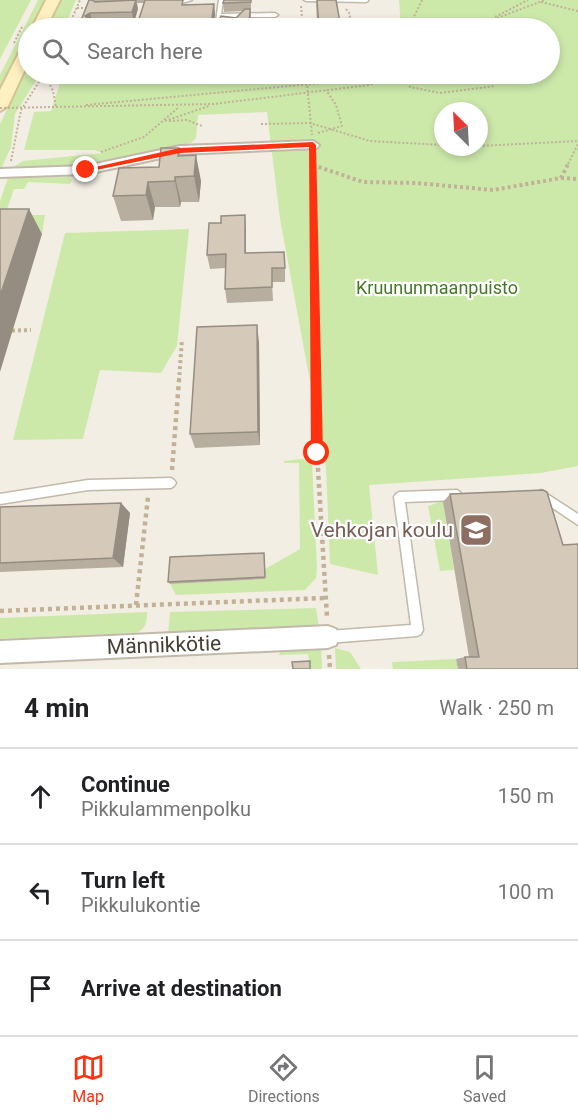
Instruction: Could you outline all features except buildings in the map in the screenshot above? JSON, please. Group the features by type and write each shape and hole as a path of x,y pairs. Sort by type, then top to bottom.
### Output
{"main road":[{"path":"44,18 53,0"},
{"path":"0,107 18,70"}],"street":[{"path":"3,173 86,170 180,150 312,140"},
{"name":"Männikkötie","path":"0,652 328,637"}],"lane":[{"path":"167,5 190,0"},
{"path":"221,0 218,18 275,15"},
{"path":"306,0 366,2"},
{"path":"241,18 244,15"},
{"path":"0,499 88,486 171,483"},
{"path":"534,491 578,520"},
{"path":"328,637 417,630 399,497 468,495"}],"path":[{"path":"72,18 80,0"},
{"path":"413,18 422,0"},
{"path":"491,18 528,0"},
{"path":"498,18 545,0"},
{"path":"340,2 350,18"},
{"path":"541,2 578,11"},
{"path":"299,3 301,18"},
{"path":"77,8 98,8"},
{"path":"10,50 18,34"},
{"path":"3,173 15,150 17,123 36,84"},
{"path":"49,84 53,92 54,107"},
{"path":"54,107 307,84 313,165 317,453 330,669"},
{"path":"0,107 214,104 371,84"},
{"path":"409,84 410,87 440,93 495,86"},
{"path":"312,140 333,128 342,126 336,105 326,90"},
{"path":"159,124 214,104"},
{"path":"94,154 144,136 179,106"},
{"path":"159,124 187,120 202,126"},
{"path":"261,124 310,123 333,128 370,141 434,145"},
{"path":"488,146 578,143 561,178"},
{"path":"11,160 19,159"},
{"path":"313,165 363,182 417,183 493,190 561,178 578,179"},
{"path":"0,331 32,330"},
{"path":"171,483 182,339"},
{"path":"136,606 149,484"},
{"path":"0,612 325,598"}],"green space":[{"path":"0,0 31,0 22,18 18,18 18,25 0,59"},
{"path":"38,0 46,0 37,18 29,18"},
{"path":"61,0 76,0 68,18 53,18"},
{"name":"Kruununmaanpuisto","path":"399,0 578,0 578,466 541,473 369,485 378,575 330,564 326,468 280,219 267,112 198,115 196,138 191,143 81,165 13,167 23,161 103,153 94,150 24,150 34,112 51,111 60,84 560,84 560,18 400,18"},
{"path":"18,39 18,56 0,89 0,75"},
{"path":"19,84 34,84 15,114 11,147 2,167 0,167 0,124"},
{"path":"69,177 72,180 70,184 28,182 24,189 14,189 7,209 19,210 18,215 45,215 42,234 0,235 0,201 8,178"},
{"path":"189,229 177,346 161,373 100,370 83,439 13,440 65,233"},
{"path":"302,459 312,461 317,568 316,578 305,590 176,595 170,584 265,579 265,569 300,549 299,463 284,463 284,461"},
{"path":"443,501 454,570 440,571 428,506"},
{"path":"316,608 319,628 168,635 170,612"},
{"path":"147,612 145,625 136,633 0,639 0,618"},
{"path":"321,646 322,669 310,669 308,654 279,655 281,649"},
{"path":"335,648 350,652 361,669 336,669"},
{"path":"456,659 458,669 393,669 392,662"}],"place":[{"name":"Vehkojan koulu","path":"476,530"}],"route":[{"path":"86,170 180,150 313,145 317,453"}]}
